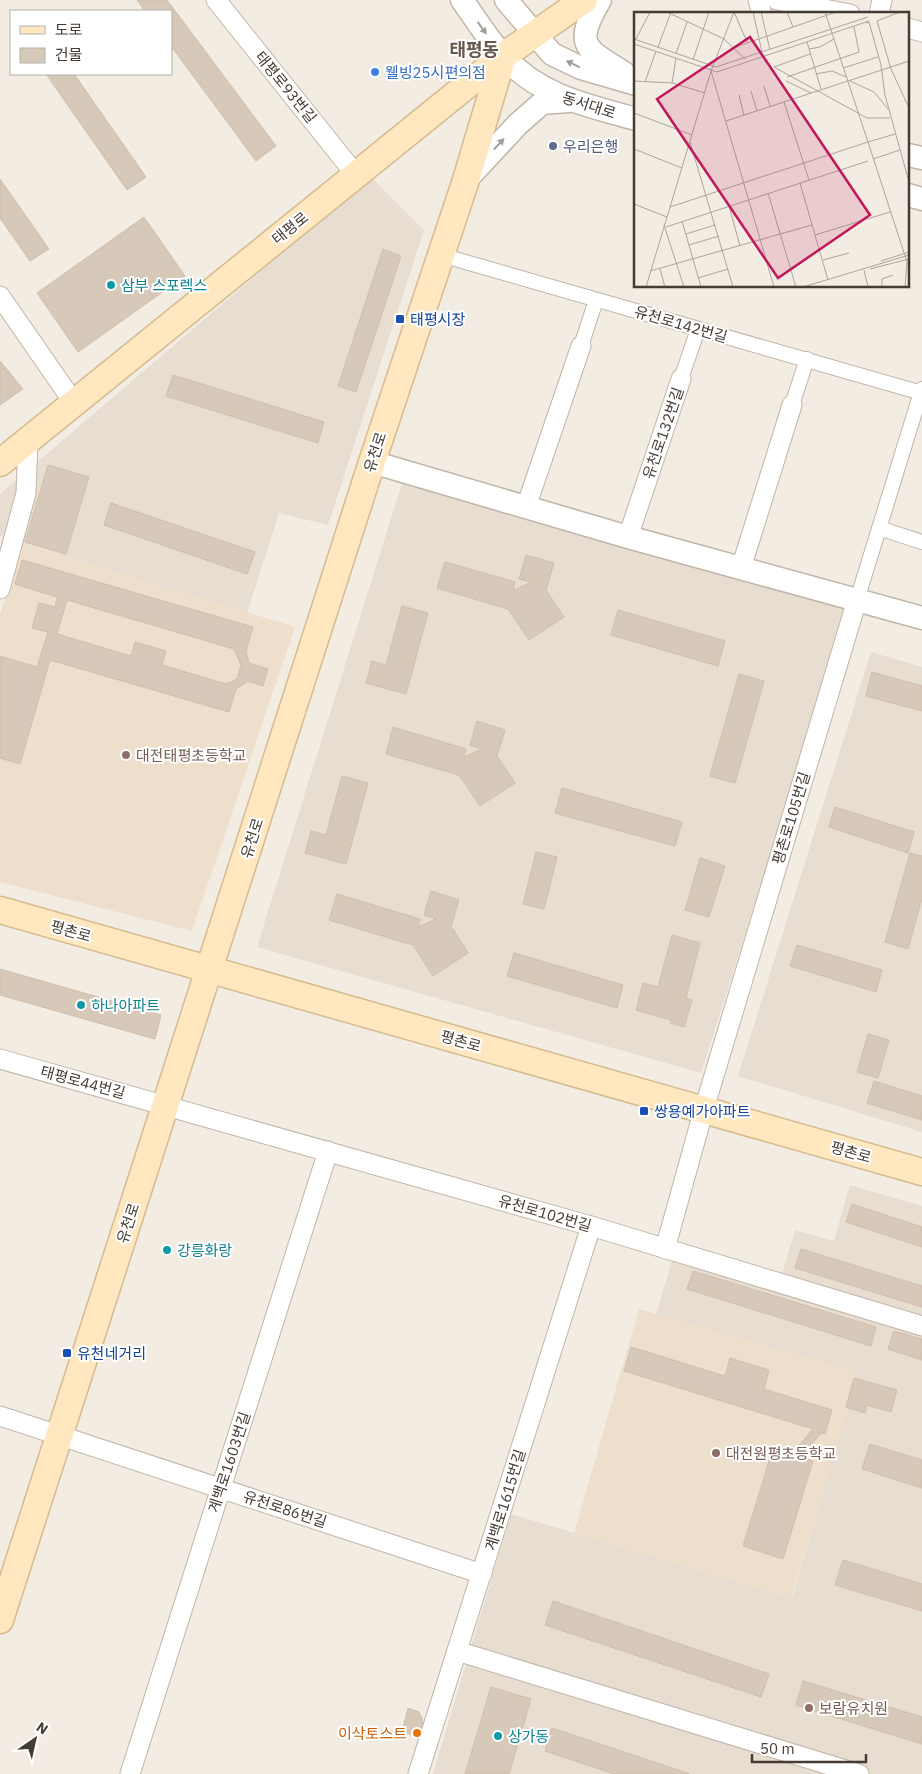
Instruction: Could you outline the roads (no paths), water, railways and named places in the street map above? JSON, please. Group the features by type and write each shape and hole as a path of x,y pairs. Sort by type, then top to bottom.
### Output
{"main road":[{"name":"태평로","path":"0,463 503,56 584,0"},
{"name":"유천로","path":"0,1620 372,462 466,180 503,56"},
{"name":"평촌로","path":"0,910 209,971 922,1172"}],"street":[{"name":"태평로93번길","path":"216,0 356,174"},
{"name":"동서대로","path":"462,0 503,56 534,84 568,101 634,118"},
{"path":"506,0 552,54 581,68 634,81"},
{"path":"600,0 587,22 585,41 588,50 634,81"},
{"path":"777,0 840,12"},
{"path":"466,180 518,124 542,103 568,101"},
{"name":"유천로142번길","path":"441,256 922,391"},
{"path":"0,296 74,403"},
{"path":"526,507 596,300"},
{"name":"유천로132번길","path":"628,537 698,329"},
{"path":"741,568 808,359"},
{"name":"평촌로105번길","path":"665,1249 704,1109 922,391"},
{"path":"0,588 26,493 28,440"},
{"path":"372,462 628,537 922,618"},
{"path":"879,528 922,542"},
{"name":"태평로44번길","path":"0,1060 166,1105"},
{"name":"유천로102번길","path":"166,1105 591,1226 922,1326"},
{"name":"계백로1603번길","path":"130,1774 328,1151"},
{"name":"계백로1615번길","path":"418,1774 591,1226"},
{"name":"유천로86번길","path":"0,1416 482,1574"},
{"path":"457,1651 859,1774"}],"place":[{"name":"웰빙25시편의점","path":"375,72"},
{"name":"우리은행","path":"553,146"},
{"name":"삼부 스포렉스","path":"111,285"},
{"name":"태평시장","path":"400,319"},
{"name":"대전태평초등학교","path":"126,755"},
{"name":"하나아파트","path":"81,1005"},
{"name":"쌍용예가아파트","path":"644,1111"},
{"name":"강릉화랑","path":"167,1250"},
{"name":"유천네거리","path":"67,1353"},
{"name":"대전원평초등학교","path":"716,1453"},
{"name":"보람유치원","path":"809,1708"},
{"name":"이삭토스트","path":"417,1733"},
{"name":"상가동","path":"498,1736"}],"district":[{"name":"태평동","path":"474,49"}]}
